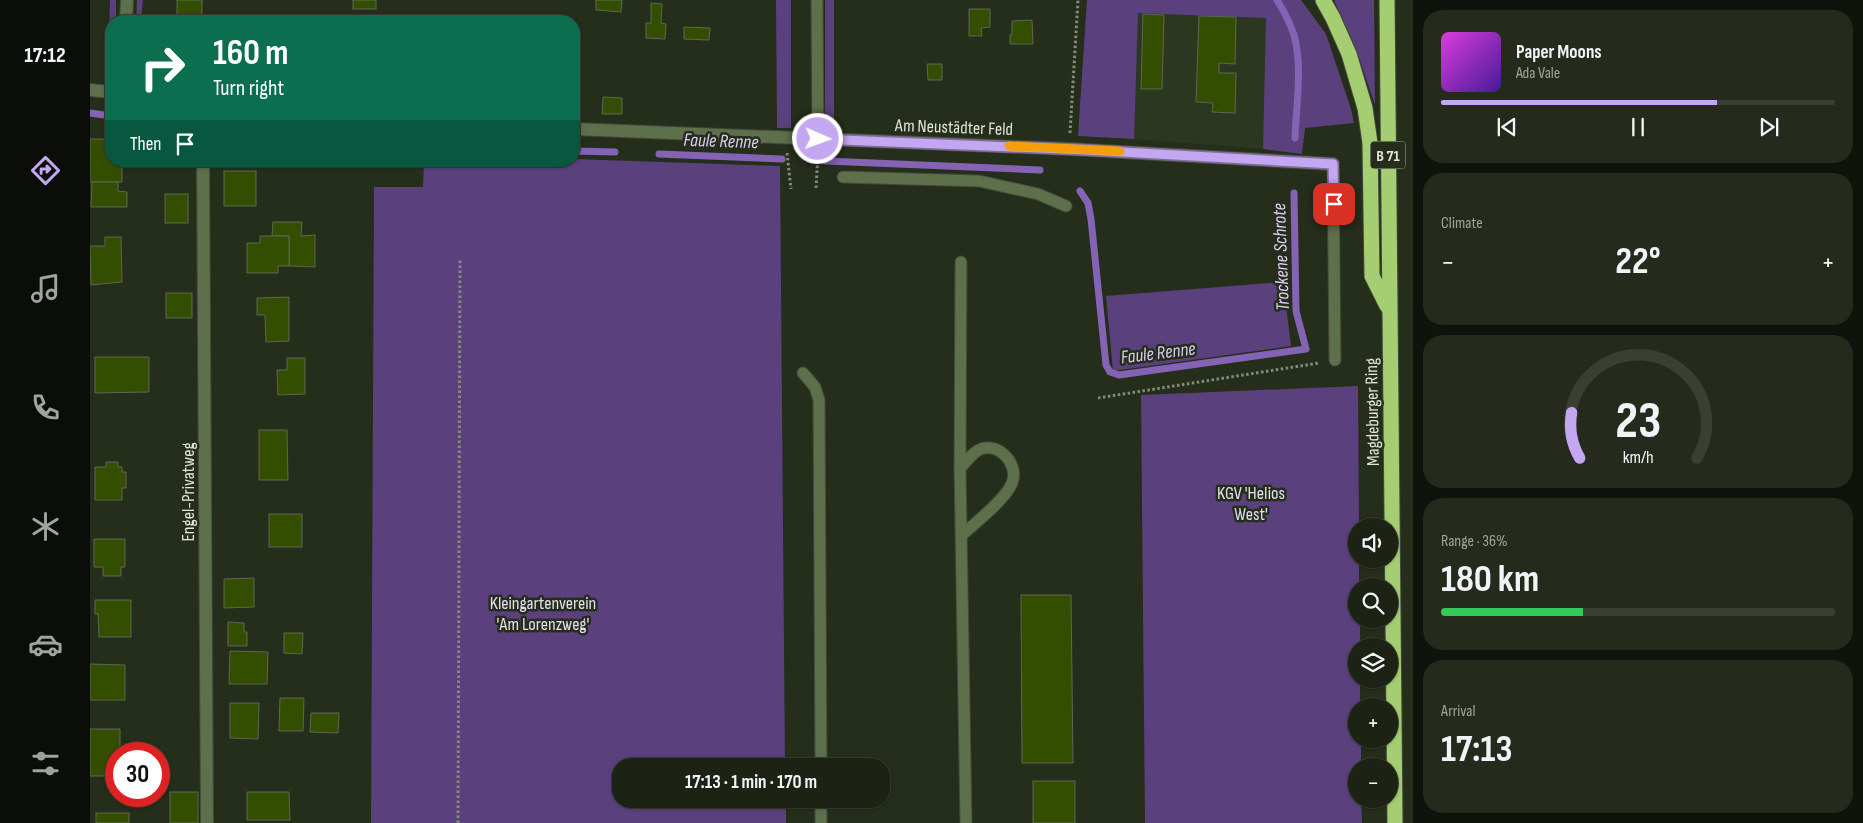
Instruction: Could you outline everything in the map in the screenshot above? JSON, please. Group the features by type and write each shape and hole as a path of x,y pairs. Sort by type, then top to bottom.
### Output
{"highway":[{"path":"1322,0 1336,24 1348,54 1365,108 1370,143 1372,276 1389,310"},
{"name":"Magdeburger Ring","path":"1387,0 1395,823"}],"street":[{"path":"126,15 127,0"},
{"path":"90,90 105,91"},
{"name":"Am Neustädter Feld","path":"580,129 1069,149 1333,164"},
{"name":"Engel-Privatweg","path":"203,167 207,823"}],"lane":[{"path":"817,0 818,139"},
{"path":"1333,164 1335,360"},
{"path":"843,177 979,180 1038,194 1066,206"},
{"path":"961,262 960,468 966,823"},
{"path":"803,374 815,387 819,400 821,758"},
{"path":"960,468 978,451 994,448 1006,454 1013,468 1013,481 1007,492 962,536"},
{"path":"821,808 821,823"}],"path":[{"path":"1069,149 1078,0"},
{"path":"786,138 791,189"},
{"path":"816,188 818,139"},
{"path":"458,823 460,258"},
{"path":"1098,398 1335,360"}],"shaded area":[{"path":"1137,13 1268,17 1263,149 1134,139"}],"green space":[{"path":"110,0 116,0 116,15 110,15"},
{"path":"137,0 143,0 142,15 136,15"},
{"path":"776,0 791,0 791,128 777,128"},
{"path":"825,0 834,0 834,125 832,132 825,119"},
{"path":"1087,0 1301,0 1326,34 1354,123 1305,128 1302,154 1263,149 1266,18 1138,13 1134,139 1078,136"},
{"path":"1334,0 1374,0 1375,105 1356,49"},
{"name":"Kleingartenverein 'Am Lorenzweg'","path":"580,159 780,166 785,758 612,758 612,808 786,808 786,823 371,823 374,187 423,187 424,167 580,167"},
{"path":"1283,282 1291,346 1113,371 1106,296"},
{"name":"KGV 'Helios West'","path":"1358,386 1359,518 1348,518 1348,568 1359,568 1359,578 1348,578 1348,628 1360,628 1360,638 1348,638 1348,688 1360,688 1360,698 1348,698 1348,748 1361,748 1361,758 1348,758 1348,808 1361,808 1362,823 1145,823 1141,395"}],"building":[{"path":"177,0 202,0 202,15 177,15"},
{"path":"353,0 376,0 376,9 353,9"},
{"path":"596,0 622,0 621,12 596,10"},
{"path":"651,3 662,4 661,23 666,24 665,39 646,38 646,23 651,23"},
{"path":"969,9 990,9 990,27 981,28 982,36 969,36"},
{"path":"1143,14 1164,15 1162,89 1141,89"},
{"path":"1199,16 1236,17 1235,64 1219,63 1219,73 1236,73 1235,113 1212,112 1213,103 1196,102"},
{"path":"1032,20 1033,44 1010,44 1012,21"},
{"path":"684,27 710,28 709,40 684,39"},
{"path":"927,64 942,64 942,80 928,80"},
{"path":"603,97 622,98 622,114 602,114"},
{"path":"90,139 105,139 105,167 122,167 122,182 90,182"},
{"path":"224,171 256,171 256,206 224,206"},
{"path":"92,182 118,182 118,191 127,192 127,207 91,207"},
{"path":"165,194 188,194 188,223 165,223"},
{"path":"273,222 302,222 301,236 315,235 315,267 289,266 289,236 272,236"},
{"path":"260,236 289,236 289,266 278,266 278,273 247,273 247,243 260,243"},
{"path":"105,237 121,237 122,282 91,285 90,246 105,246"},
{"path":"166,293 192,293 192,318 166,318"},
{"path":"289,297 289,341 266,342 265,315 257,315 257,298"},
{"path":"95,357 149,357 149,392 95,393"},
{"path":"287,358 305,358 305,394 278,395 277,370 287,370"},
{"path":"259,430 287,430 288,480 259,480"},
{"path":"106,462 118,462 118,467 122,467 122,472 126,472 126,488 122,488 122,500 95,500 95,467 106,467"},
{"path":"269,514 302,514 302,547 269,547"},
{"path":"94,539 125,539 125,567 121,567 121,576 103,576 103,567 94,567"},
{"path":"254,578 254,607 224,608 224,579"},
{"path":"1021,595 1071,595 1073,763 1022,763"},
{"path":"95,600 131,600 131,637 99,637 98,614 95,614"},
{"path":"228,622 244,623 244,632 247,632 247,646 228,646"},
{"path":"284,633 303,633 302,654 284,653"},
{"path":"230,651 268,652 267,684 229,684"},
{"path":"90,664 125,665 125,700 90,700"},
{"path":"280,698 304,698 303,731 279,731"},
{"path":"230,703 259,703 258,739 230,738"},
{"path":"311,713 339,713 338,733 310,732"},
{"path":"90,729 120,729 120,742 105,742 105,776 90,776"},
{"path":"1033,781 1075,781 1075,823 1033,823"},
{"path":"170,792 198,792 198,823 170,823"},
{"path":"247,792 289,792 290,820 247,820"},
{"path":"96,813 129,813 129,823 96,823"}],"waterway":[{"name":"Trockene Schrote","path":"1277,0 1291,26 1297,47 1299,73 1295,138"},
{"name":"Faule Renne","path":"90,113 105,115"},
{"name":"Faule Renne","path":"580,151 615,152"},
{"name":"Faule Renne","path":"659,154 782,159"},
{"name":"Faule Renne","path":"826,161 1040,170"},
{"name":"Faule Renne","path":"1080,191 1088,203 1091,219 1106,365 1110,372 1119,375 1306,349 1296,311 1294,193"}],"slow traffic":[{"path":"1009,146 1120,151"}],"route":[{"path":"818,139 1087,150 1333,164 1334,204"}]}
